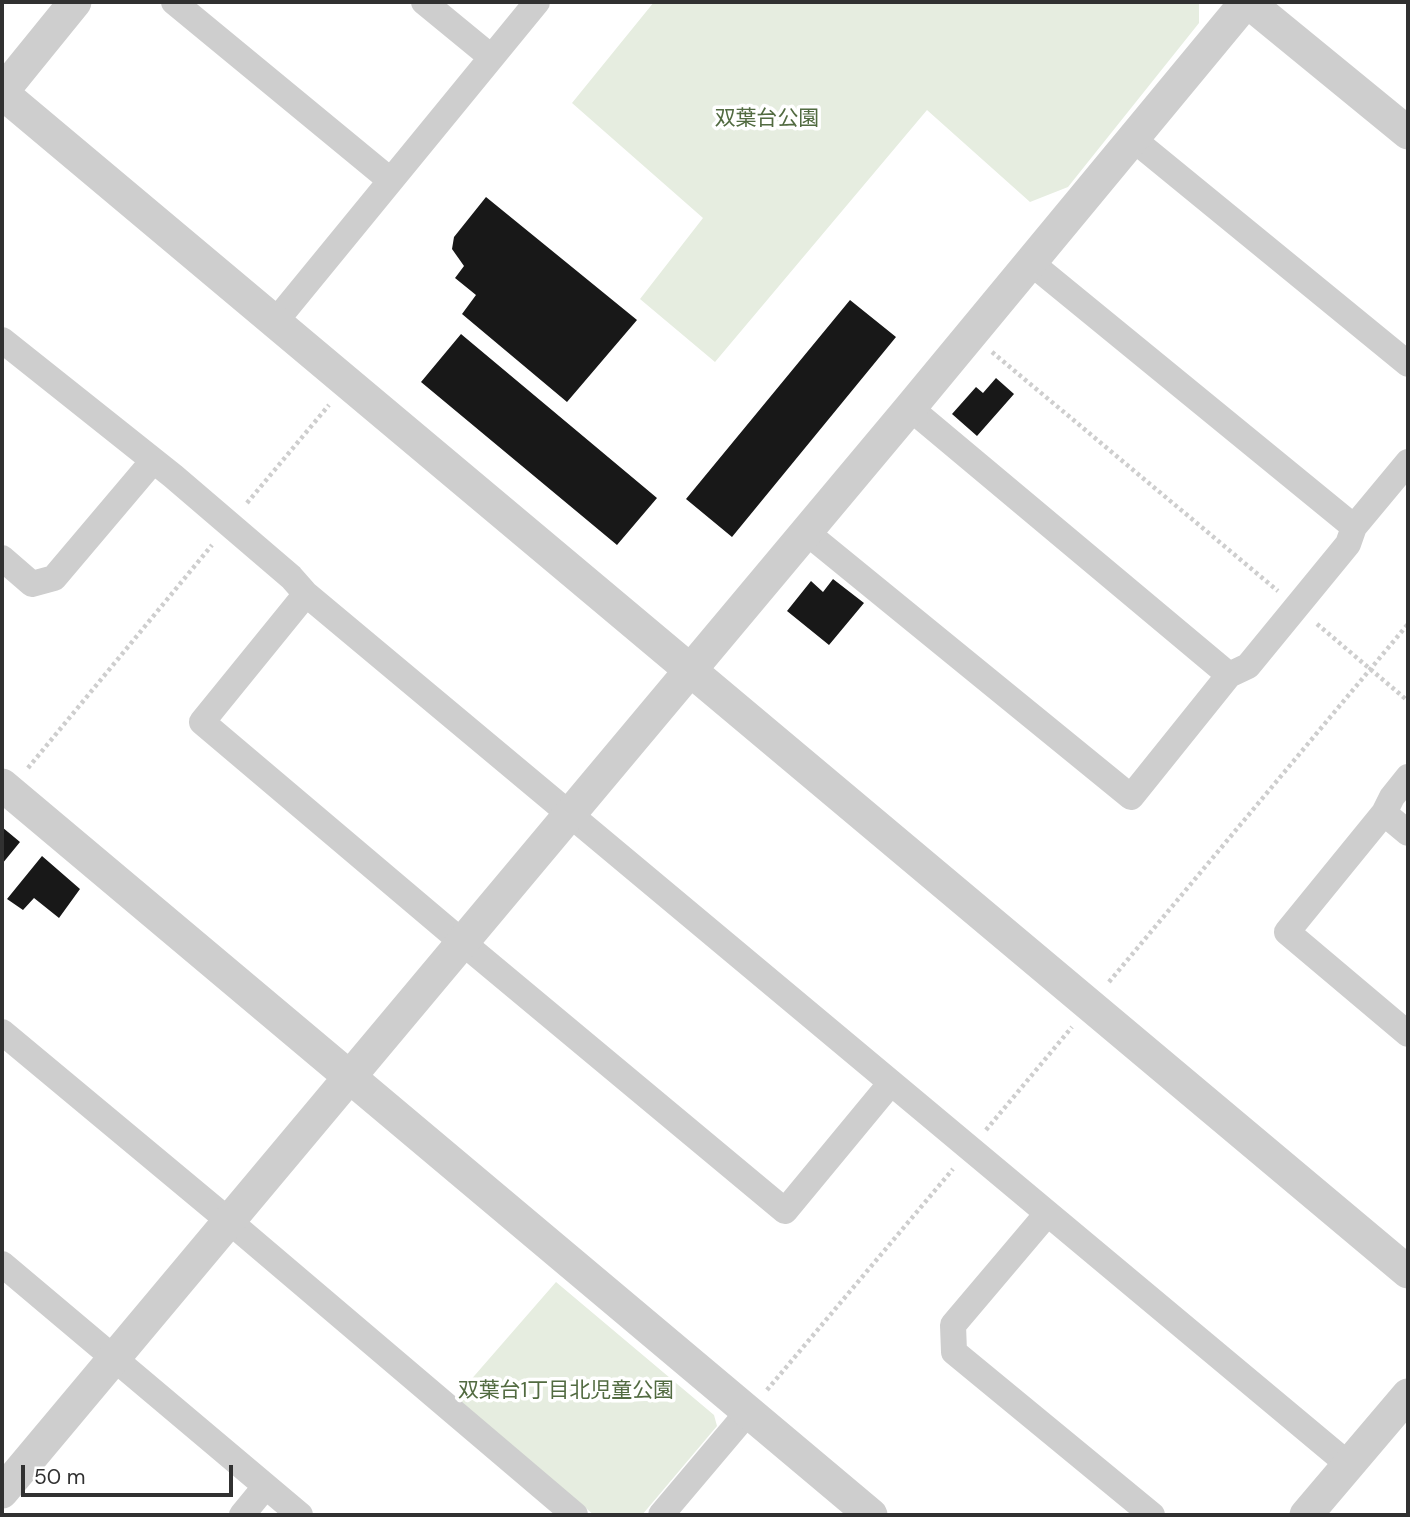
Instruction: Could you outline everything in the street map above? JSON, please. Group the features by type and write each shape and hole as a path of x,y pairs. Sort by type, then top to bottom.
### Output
{"street":[{"path":"75,2 2,92 1408,1272"},
{"path":"174,2 390,180"},
{"path":"424,2 491,57"},
{"path":"275,322 537,2"},
{"path":"2,1492 1247,2 1408,134"},
{"path":"1133,139 1408,364"},
{"path":"1030,262 1354,527"},
{"path":"2,340 230,524 306,594 1349,1465"},
{"path":"909,408 1229,674"},
{"path":"2,558 32,584 54,578 153,461"},
{"path":"806,531 1131,797 1229,674 1248,666 1348,544 1354,527 1408,462"},
{"path":"306,594 202,722 462,942 785,1211 890,1084"},
{"path":"1408,777 1392,797 1384,813 1287,932 1408,1034"},
{"path":"13,779 350,1078 757,1401 871,1515"},
{"path":"1384,813 1408,833"},
{"path":"2,1032 575,1515"},
{"path":"1047,1214 953,1325 954,1352 1152,1515"},
{"path":"2,1264 300,1515"},
{"path":"1306,1515 1408,1395"},
{"path":"661,1515 757,1401"},
{"path":"242,1515 265,1487"}],"path":[{"path":"996,355 1408,701"},
{"path":"13,779 326,409"},
{"path":"1108,984 1408,624"},
{"path":"757,1401 1069,1031"}],"green space":[{"name":"双葉台公園","path":"654,2 1199,2 1199,23 1068,187 1030,202 927,110 715,362 640,299 703,218 572,103"},
{"name":"双葉台1丁目北児童公園","path":"556,1282 714,1415 717,1426 642,1515 594,1515 455,1398"}],"building":[{"path":"486,197 637,320 567,402 462,314 476,295 455,278 464,266 452,249 454,237"},
{"path":"850,300 896,337 732,537 686,499"},
{"path":"461,334 657,498 617,545 421,382"},
{"path":"996,378 1014,394 977,436 952,414 976,387 983,393"},
{"path":"833,579 864,603 829,645 787,611 811,581 823,592"},
{"path":"2,827 20,842 2,864"},
{"path":"42,856 80,889 59,918 34,898 23,910 7,899"}]}
